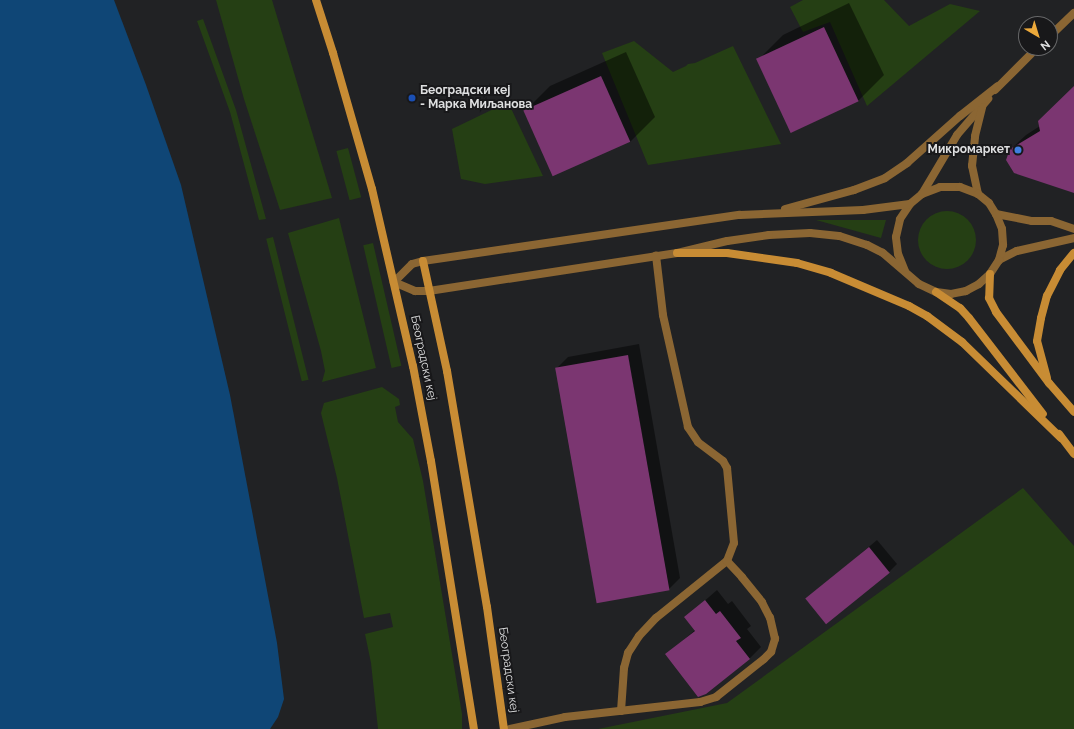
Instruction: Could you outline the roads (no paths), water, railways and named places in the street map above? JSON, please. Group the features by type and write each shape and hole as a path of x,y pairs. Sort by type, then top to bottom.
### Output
{"main road":[{"name":"Београдски кеј","path":"316,0 333,53 372,189 413,366 431,461 474,729"},
{"path":"677,253 727,253 797,263 831,273 909,306 927,316 962,342 1062,438"},
{"path":"1049,383 1037,341 1041,318 1047,296 1060,270 1074,253"},
{"name":"Београдски кеј","path":"423,261 447,370 487,607 504,729"},
{"path":"990,274 989,298 992,306 1003,323 1049,383 1074,412"},
{"path":"936,292 960,308 969,318 1074,454"}],"street":[{"path":"1058,28 1074,13"},
{"path":"771,213 854,190 885,178 907,163 960,116 998,86 1029,56"},
{"path":"922,194 957,135 998,86"},
{"path":"978,194 972,166 975,136 983,105"},
{"path":"905,271 898,254 896,237 900,219 910,204 922,194 940,187 960,187 978,194 988,203 996,214 1002,229 1003,245 999,260 990,274 980,284 966,291 951,294 936,292 919,284 883,253 867,245 840,236 810,233 769,234 727,241 677,253 429,291 415,291 394,282 412,264 423,261 740,215 863,210 910,204"},
{"path":"996,214 1032,221 1051,221 1074,228"},
{"path":"999,260 1017,251 1074,238"},
{"path":"621,711 624,668 628,652 639,636 656,618 727,561 734,543 727,468 723,461 698,442 688,427 663,315 656,256"},
{"path":"510,729 565,717 700,702 716,697 764,659 771,652 775,639 770,618 762,602 727,561"}],"water":[{"path":"0,0 114,0 146,85 181,185 230,395 277,643 284,699 278,717 270,729 0,729"}],"place":[{"name":"Београдски кеј - Марка Миљанова","path":"412,98"},
{"name":"Микромаркет","path":"1018,150"}]}
